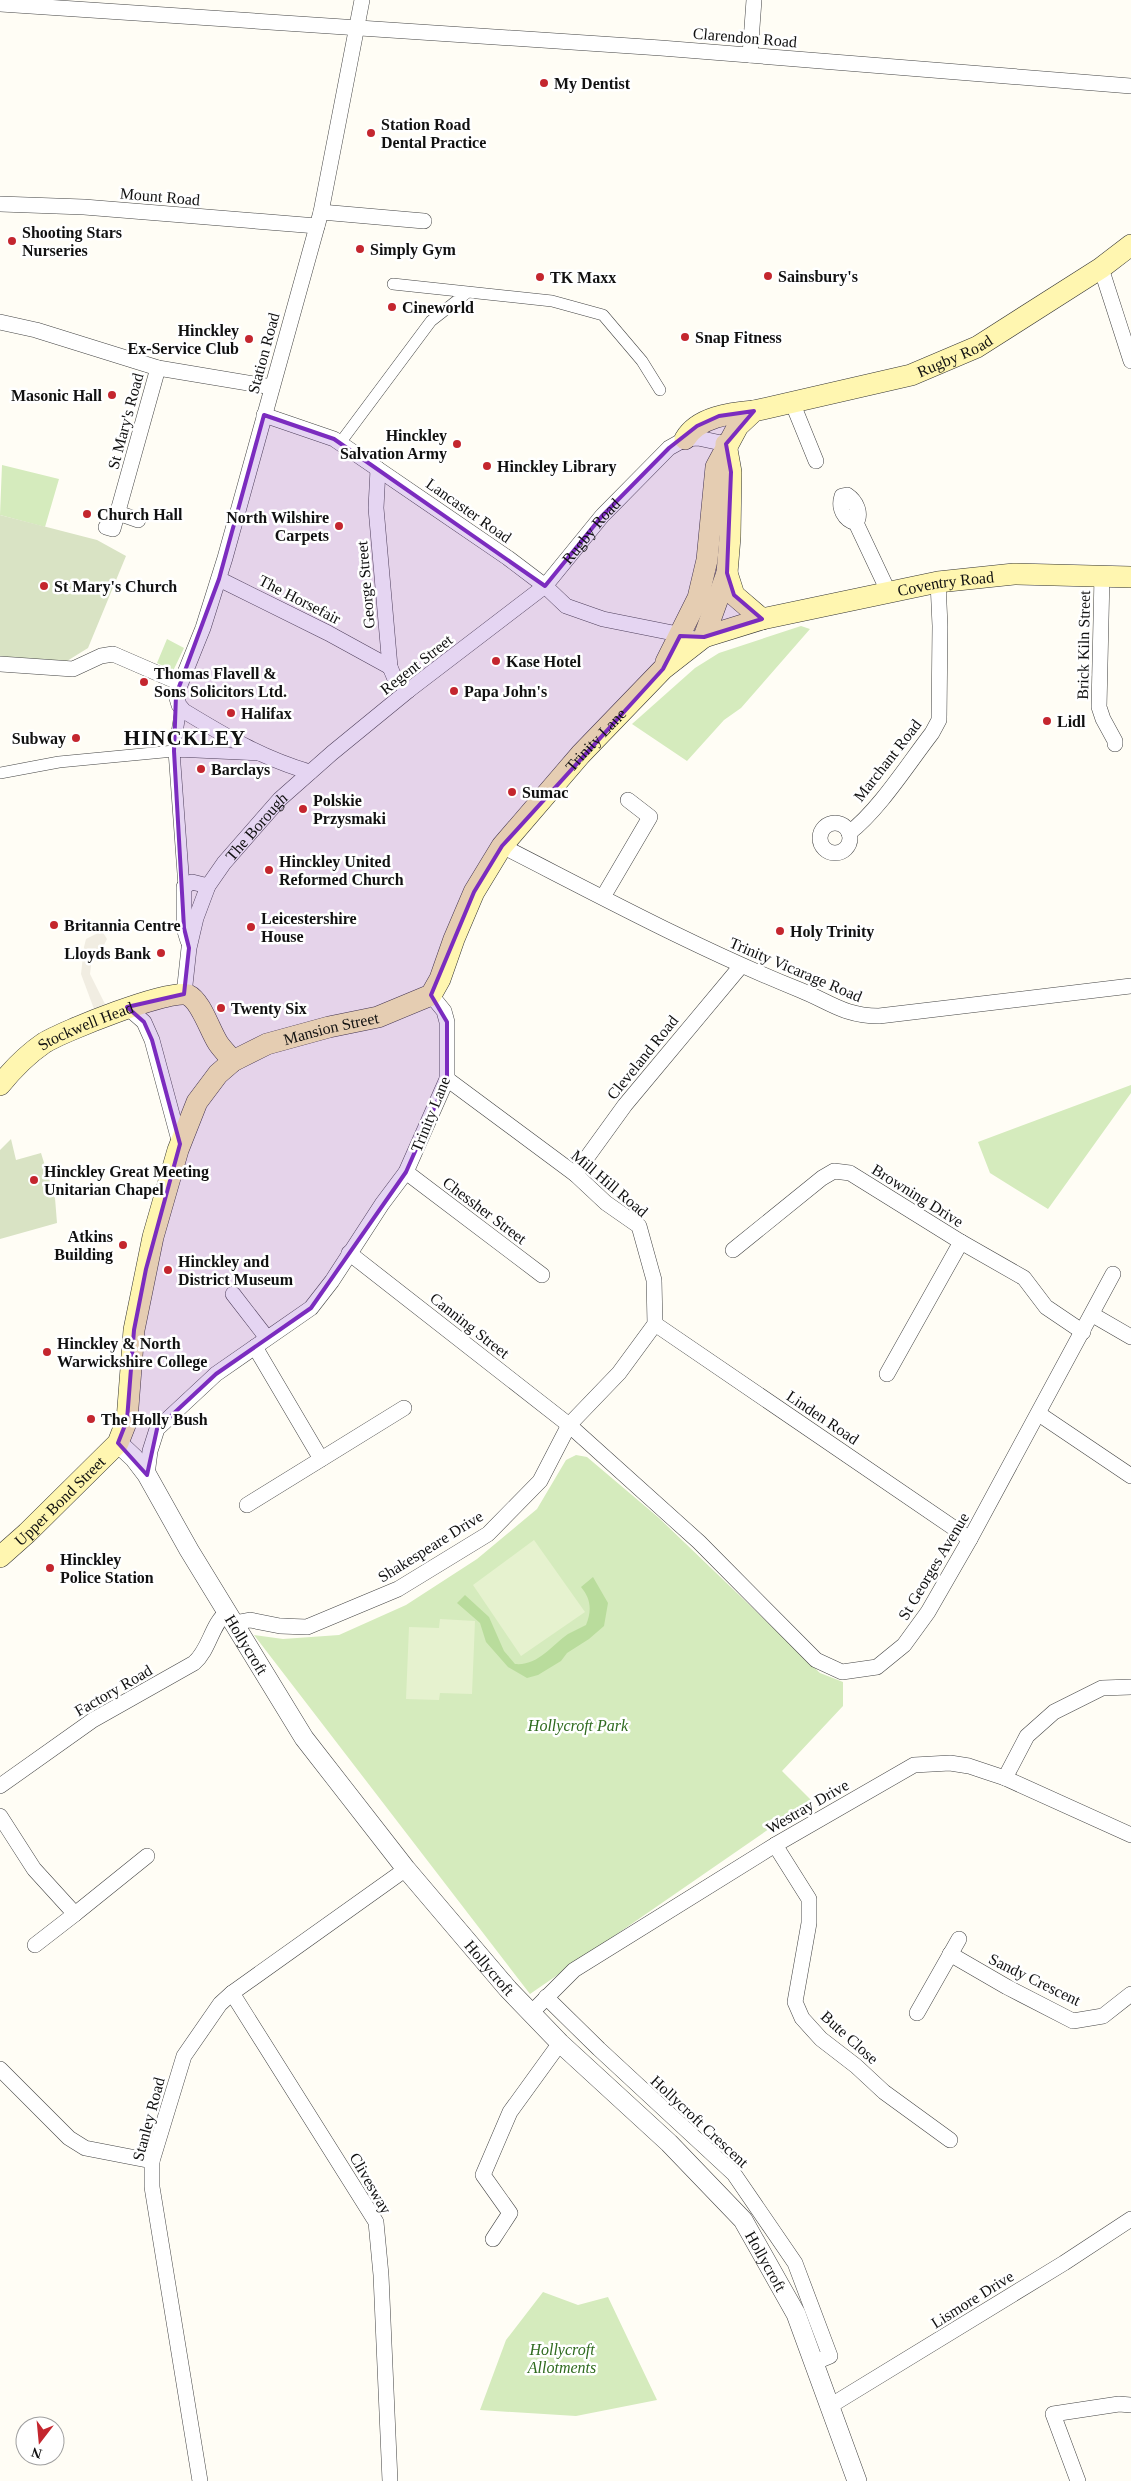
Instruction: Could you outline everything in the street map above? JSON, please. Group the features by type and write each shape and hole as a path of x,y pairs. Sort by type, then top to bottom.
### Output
{"main road":[{"name":"Rugby Road","path":"685,439 689,432 697,426 719,416 754,411 911,375 978,347 1101,268 1131,245"},
{"path":"704,637 727,573 730,537 731,472 726,444 738,426 754,411"},
{"name":"Trinity Lane","path":"663,669 698,598 707,560 716,466 726,444"},
{"path":"727,573 734,596 762,619"},
{"name":"Coventry Road","path":"704,637 762,619 938,582 1014,574 1131,577"},
{"name":"Trinity Lane","path":"431,995 440,979 454,939 474,892 502,846 581,754 663,669 704,637"},
{"name":"Stockwell Head","path":"3,1074 45,1042 128,1007 174,994 184,994"},
{"path":"184,994 194,1000 219,1044 233,1061"},
{"name":"Mansion Street","path":"118,1443 127,1420 134,1330 153,1237 180,1144 198,1102 218,1074 233,1061 267,1044 329,1027 378,1017 431,995"},
{"name":"Upper Bond Street","path":"0,1557 118,1443"}],"street":[{"name":"Station Road","path":"181,708 176,695 203,628 219,579 319,219 362,0"},
{"path":"750,55 754,0"},
{"name":"Clarendon Road","path":"0,4 750,55 1131,86"},
{"name":"Mount Road","path":"0,204 319,219 424,221"},
{"path":"1101,268 1131,361"},
{"path":"393,284 552,301 603,315 642,360 660,390"},
{"path":"340,443 431,321 468,292"},
{"path":"0,322 36,330 158,368"},
{"name":"St Mary's Road","path":"106,527 114,529 158,368 272,387"},
{"path":"792,402 816,460"},
{"name":"Lancaster Road","path":"264,415 340,443 545,586"},
{"path":"685,439 698,438 726,444"},
{"name":"Rugby Road","path":"545,586 602,516 669,448 685,439"},
{"name":"George Street","path":"378,469 376,508 390,667"},
{"path":"118,514 138,520"},
{"path":"856,523 889,593"},
{"name":"Brick Kiln Street","path":"1102,576 1099,707 1117,742"},
{"name":"The Horsefair","path":"219,579 328,633 390,667"},
{"name":"Marchant Road","path":"849,833 876,805 932,733 939,720 940,626 938,582"},
{"name":"Coventry Road","path":"545,586 566,606 603,619 680,636 704,637"},
{"name":"Regent Street","path":"310,772 409,690 545,586"},
{"path":"0,664 74,669 101,656 113,654 173,680 182,678"},
{"path":"390,667 396,679 409,690"},
{"path":"181,708 259,755 310,772"},
{"name":"The Borough","path":"181,708 174,751 184,887 184,928 190,948"},
{"path":"0,774 59,762 174,751 259,755"},
{"name":"The Borough","path":"184,994 196,918 208,886 224,863 261,819 310,772"},
{"path":"603,897 650,816 628,800"},
{"name":"Trinity Vicarage Road","path":"502,846 741,966 859,1016 878,1016 1131,986"},
{"path":"184,887 192,882 208,886"},
{"name":"Cleveland Road","path":"575,1174 625,1104 741,966"},
{"name":"Trinity Lane","path":"147,1476 150,1451 157,1429 216,1374 311,1308 332,1281 382,1204 406,1172 447,1079 447,1022 444,1011 431,995"},
{"path":"128,1007 144,1022 152,1040 180,1144"},
{"name":"Mill Hill Road","path":"447,1079 575,1174 606,1203 639,1226 654,1280 655,1324"},
{"name":"Browning Drive","path":"733,1250 822,1178 834,1171 850,1173 961,1242 1024,1278 1046,1308 1083,1332"},
{"name":"Chessher Street","path":"406,1172 542,1275"},
{"path":"887,1374 961,1242"},
{"name":"Canning Street","path":"349,1253 569,1425"},
{"name":"St Georges Avenue","path":"569,1425 699,1542 816,1660 842,1672 877,1667 904,1645 928,1612 1039,1414 1113,1274"},
{"path":"233,1294 261,1343 321,1459"},
{"path":"1093,1315 1131,1338"},
{"path":"569,1425 619,1373 655,1324"},
{"name":"Linden Road","path":"655,1324 970,1539"},
{"path":"248,1505 404,1408"},
{"path":"1039,1414 1131,1476"},
{"name":"Shakespeare Drive","path":"231,1618 280,1626 307,1627 398,1589 488,1534 540,1482 569,1425"},
{"name":"Hollycroft","path":"118,1443 134,1458 147,1476 304,1738 406,1869 508,1989 531,2013 560,2043 669,2143 743,2220 796,2314 857,2481"},
{"name":"Factory Road","path":"0,1786 93,1720 194,1663 206,1650 221,1618 231,1618"},
{"path":"1005,1778 1027,1736 1054,1712 1102,1688 1131,1687"},
{"name":"Westray Drive","path":"531,2013 574,1970 775,1845 914,1765 950,1763 969,1766 1005,1778 1131,1836"},
{"path":"0,1816 34,1869 75,1914"},
{"name":"Bute Close","path":"775,1845 809,1899 809,1923 795,2002 802,2018 821,2038 856,2066 884,2092 950,2140"},
{"path":"36,1945 147,1856"},
{"name":"Stanley Road","path":"200,2481 152,2187 152,2161 184,2056 220,2004 232,1993 406,1869"},
{"path":"917,2013 959,1939"},
{"name":"Sandy Crescent","path":"950,1954 1007,1987 1073,2021 1103,2016 1131,1994"},
{"name":"Clivesway","path":"232,1993 376,2222 381,2275 390,2481"},
{"name":"Hollycroft Crescent","path":"546,1997 599,2050 734,2174 795,2263 830,2356 813,2363"},
{"path":"493,2239 510,2214 483,2175 510,2112 560,2043"},
{"path":"0,2069 69,2138 85,2148 152,2161"},
{"name":"Lismore Drive","path":"830,2406 1131,2219"},
{"path":"1078,2481 1053,2414 1119,2404 1131,2405"}],"highlighted area":[{"path":"754,411 726,444 731,472 727,573 734,595 762,619 704,637 680,636 663,669 502,846 474,892 431,995 447,1022 447,1079 406,1172 311,1308 216,1374 157,1429 147,1475 118,1443 127,1420 134,1330 146,1269 180,1144 152,1040 144,1022 127,1007 184,994 189,948 184,928 174,751 176,695 219,579 264,415 334,439 545,586 602,516 669,448 697,426 719,416"}],"green space":[{"path":"2,465 59,479 45,527 0,515"},
{"path":"0,515 97,540 126,556 88,648 67,661 0,658"},
{"path":"801,626 810,629 741,708 724,720 687,761 632,724 695,668 719,653"},
{"path":"167,639 184,648 173,671 157,663"},
{"path":"1131,1085 1131,1093 1048,1209 990,1173 978,1142"},
{"path":"11,1139 16,1160 41,1153 55,1198 57,1223 0,1239 0,1150"},
{"name":"Hollycroft Park","path":"576,1455 587,1457 659,1518 820,1673 843,1682 843,1706 782,1771 811,1800 530,1994 254,1635 283,1639 339,1635 406,1605 477,1559 537,1509 566,1460"},
{"path":"534,1540 585,1612 521,1656 473,1585"},
{"path":"593,1577 608,1603 604,1626 589,1639 567,1653 561,1661 538,1675 527,1678 508,1667 486,1642 480,1623 457,1603 465,1595 489,1617 504,1651 515,1664 523,1664 537,1659 568,1634 586,1625 590,1605 581,1587"},
{"path":"440,1619 475,1621 472,1694 440,1693 439,1700 406,1699 409,1627 439,1628"},
{"name":"Hollycroft Allotments","path":"543,2292 578,2305 608,2297 657,2400 576,2416 480,2410 506,2340"}],"shaded area":[{"path":"102,931 107,939 102,949 93,949 90,974 106,1006 94,1009 81,974 86,939"}],"place":[{"name":"My Dentist","path":"544,83"},
{"name":"Station Road Dental Practice","path":"371,133"},
{"name":"Shooting Stars Nurseries","path":"12,241"},
{"name":"Simply Gym","path":"360,249"},
{"name":"Sainsbury's","path":"768,276"},
{"name":"TK Maxx","path":"540,277"},
{"name":"Cineworld","path":"392,307"},
{"name":"Snap Fitness","path":"685,337"},
{"name":"Hinckley Ex-Service Club","path":"249,339"},
{"name":"Masonic Hall","path":"112,395"},
{"name":"Hinckley Salvation Army","path":"457,444"},
{"name":"Hinckley Library","path":"487,466"},
{"name":"Church Hall","path":"87,514"},
{"name":"North Wilshire Carpets","path":"339,526"},
{"name":"St Mary's Church","path":"44,586"},
{"name":"Kase Hotel","path":"496,661"},
{"name":"Thomas Flavell & Sons Solicitors Ltd.","path":"144,682"},
{"name":"Papa John's","path":"454,691"},
{"name":"Halifax","path":"231,713"},
{"name":"Lidl","path":"1047,721"},
{"name":"Subway","path":"76,738"},
{"name":"Barclays","path":"201,769"},
{"name":"Sumac","path":"512,792"},
{"name":"Polskie Przysmaki","path":"303,809"},
{"name":"Hinckley United Reformed Church","path":"269,870"},
{"name":"Britannia Centre","path":"54,925"},
{"name":"Leicestershire House","path":"251,927"},
{"name":"Holy Trinity","path":"780,931"},
{"name":"Lloyds Bank","path":"161,953"},
{"name":"Twenty Six","path":"221,1008"},
{"name":"Hinckley Great Meeting Unitarian Chapel","path":"34,1180"},
{"name":"Atkins Building","path":"123,1245"},
{"name":"Hinckley and District Museum","path":"168,1270"},
{"name":"Hinckley & North Warwickshire College","path":"47,1352"},
{"name":"The Holly Bush","path":"91,1419"},
{"name":"Hinckley Police Station","path":"50,1568"}],"district":[{"name":"HINCKLEY","path":"185,738"}]}
